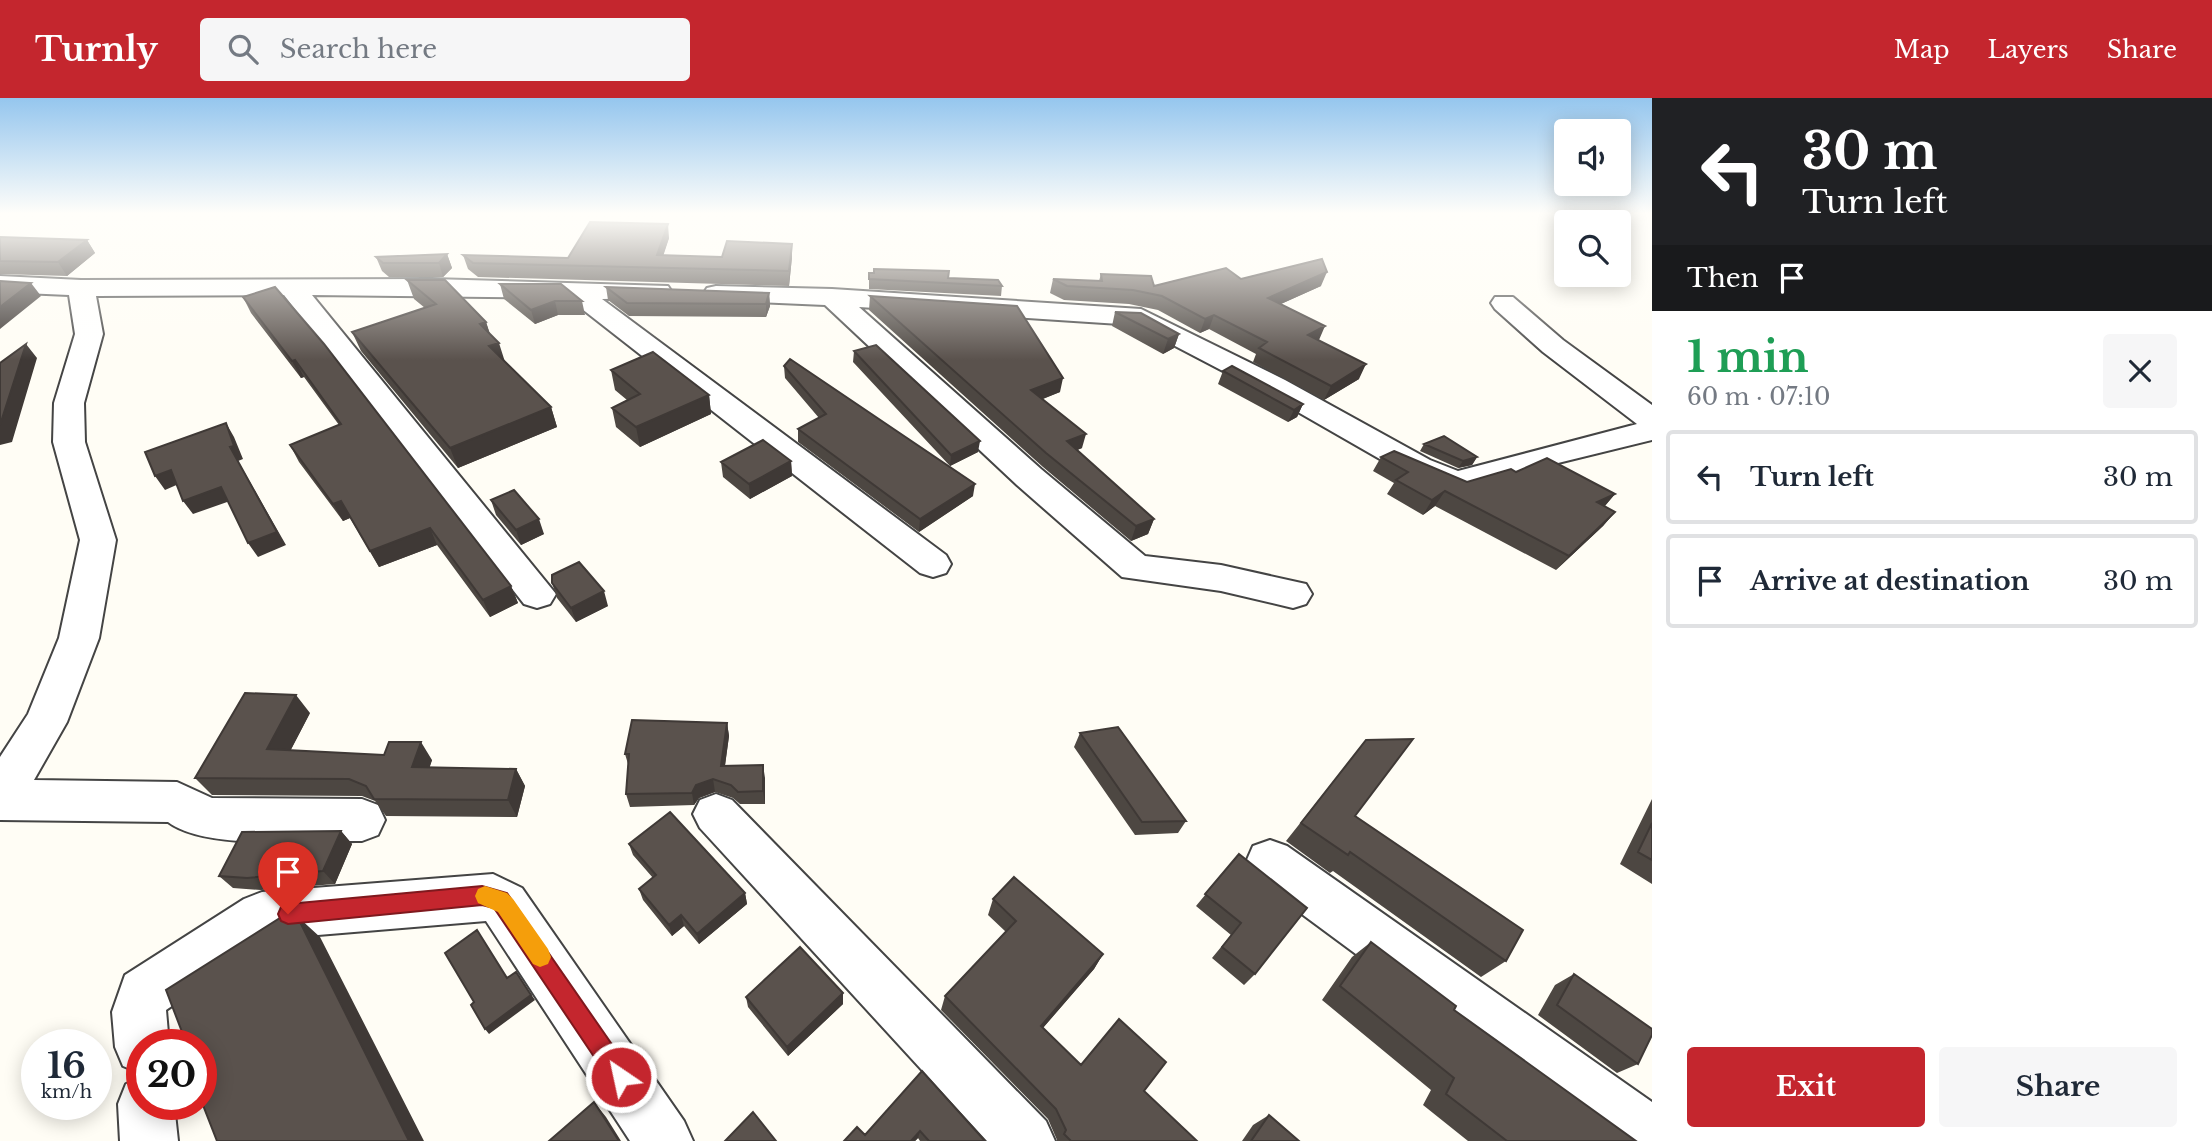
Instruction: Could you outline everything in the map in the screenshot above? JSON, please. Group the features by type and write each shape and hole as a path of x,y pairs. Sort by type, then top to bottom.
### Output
{"street":[{"path":"0,284 81,288 293,289 432,286 832,297 1141,317 1275,386 1418,467 1455,483 1549,455 1652,430"},
{"path":"81,288 89,334 69,403 69,442 98,540 74,650 46,722 0,798 177,803 193,814 212,819 362,820"},
{"path":"293,289 537,594"},
{"path":"574,290 933,564"},
{"path":"832,297 1039,487 1135,568 1221,578 1293,594"},
{"path":"1504,303 1553,346 1652,420"},
{"path":"716,814 1026,1141"},
{"path":"1270,862 1652,1137"},
{"path":"140,1029 139,1012 144,994 262,916 493,897 505,905 664,1141"},
{"path":"147,1120 149,1141"}],"building":[{"path":"473,263 790,263 789,271"},
{"path":"1307,263 1323,263 1327,272 1268,298 1325,326 1308,335 1366,364 1331,386 1259,348 1267,342 1214,315 1205,319 1162,296 1133,290 1067,286 1053,279 1102,281 1101,274 1151,276 1154,286 1226,268 1241,279"},
{"path":"874,269 949,271 948,278 998,280 1002,286 869,279 869,273 874,273"},
{"path":"407,280 445,280 486,322 480,324 499,343 489,346 551,407 450,448 352,332 436,304"},
{"path":"0,281 31,283 0,307"},
{"path":"500,284 561,284 582,301 555,301 531,310"},
{"path":"275,287 324,344 511,586 483,600 430,528 370,551 341,501 333,504 290,445 341,424 295,360 292,361 243,297"},
{"path":"606,287 769,293 766,304 627,303"},
{"path":"870,296 1017,306 1063,378 1031,390 1086,434 1067,441 1154,519 1136,526 1046,453"},
{"path":"1115,312 1141,313 1179,334 1168,339"},
{"path":"26,344 0,425 0,363"},
{"path":"876,345 980,441 951,455 854,351"},
{"path":"653,352 709,395 636,427 612,408 640,394 611,370"},
{"path":"790,359 975,484 920,519 798,429 826,414 784,366"},
{"path":"1232,366 1303,404 1294,410 1223,371"},
{"path":"226,423 234,446 230,447 277,532 248,543 221,487 183,501 171,470 155,476 145,452"},
{"path":"1444,436 1477,457 1463,461 1424,444"},
{"path":"763,440 791,461 749,484 721,462"},
{"path":"1394,451 1467,482 1511,469 1516,472 1547,458 1615,494 1597,502 1615,512 1569,556 1445,491 1432,500 1396,480 1408,472 1381,457"},
{"path":"514,490 539,519 516,530 491,500"},
{"path":"579,562 604,591 571,608 552,583 552,575"},
{"path":"245,693 296,695 267,749 384,755 389,742 421,742 412,767 516,769 508,800 374,799 366,786 349,779 195,778"},
{"path":"632,720 727,723 721,766 763,765 763,791 738,792 731,785 713,779 696,785 692,793 626,794 629,754 625,754"},
{"path":"1118,727 1186,821 1142,822 1080,733"},
{"path":"1413,739 1355,816 1523,930 1506,961 1350,852 1348,855 1301,823 1366,740"},
{"path":"670,812 745,893 697,934 681,915 669,925 639,889 656,875 629,844"},
{"path":"1652,823 1652,860 1638,852"},
{"path":"341,831 323,871 247,878 219,876 242,832"},
{"path":"1239,854 1307,908 1255,974 1222,947 1241,923 1205,894"},
{"path":"1014,877 1103,954 1041,1026 1081,1065 1119,1019 1166,1062 1144,1091 1197,1141 1071,1141 1064,1134 1066,1130 1056,1109 945,996 1016,921 993,899"},
{"path":"297,916 409,1141 217,1141 209,1120 217,1120 217,1029 181,1029 166,990 280,918"},
{"path":"477,930 507,978 516,972 531,995 485,1029 471,1005 474,1002 445,953"},
{"path":"1371,942 1456,1006 1454,1010 1636,1141 1507,1141 1446,1094 1454,1078 1340,986"},
{"path":"800,947 843,993 787,1047 746,997"},
{"path":"1574,974 1652,1029 1652,1035 1638,1064 1557,1005"},
{"path":"922,1071 985,1141 929,1141 920,1131 911,1141 844,1141 857,1127 865,1135"},
{"path":"594,1102 619,1141 549,1141"},
{"path":"753,1112 776,1141 725,1141"},
{"path":"1269,1115 1299,1141 1251,1141"}],"slow traffic":[{"path":"485,896 500,900 505,905 540,957"}],"route":[{"path":"288,914 482,896 500,900 621,1077"}]}
